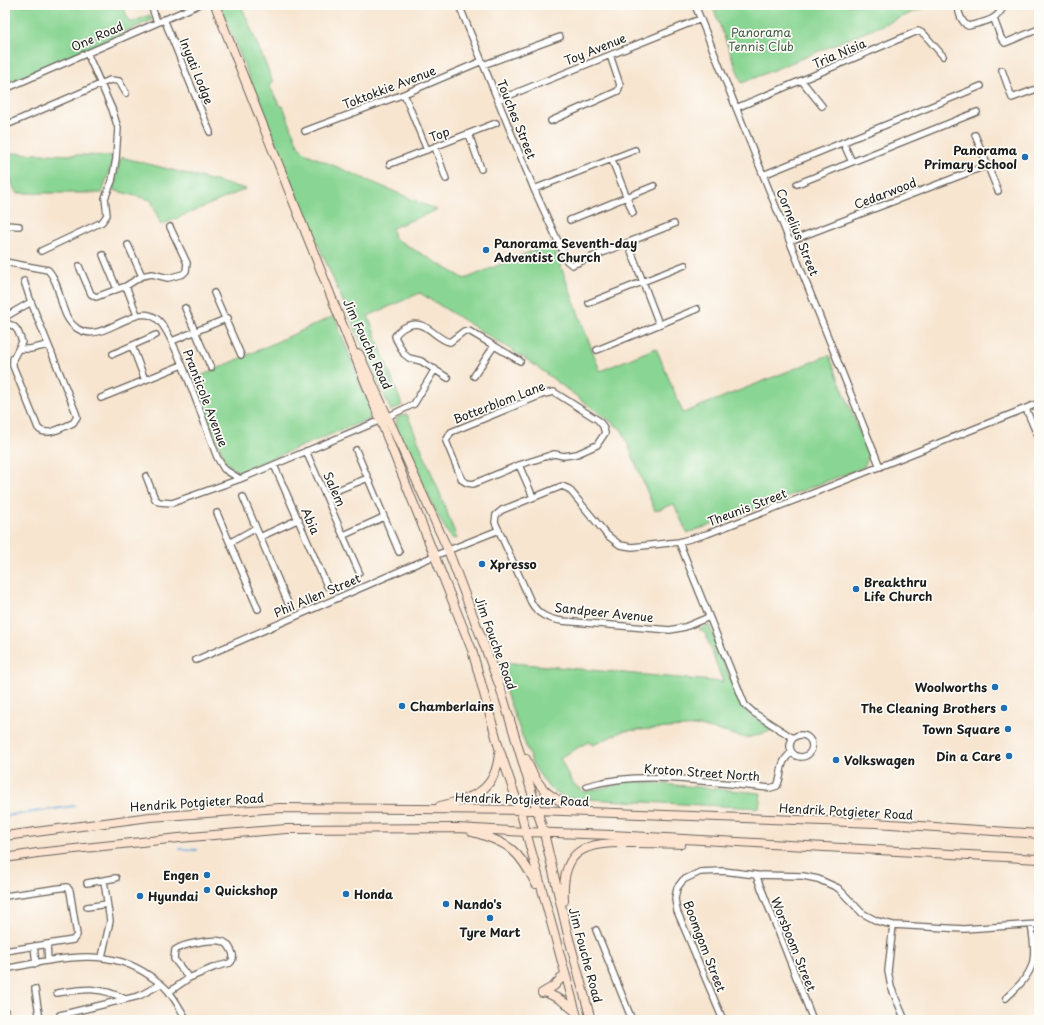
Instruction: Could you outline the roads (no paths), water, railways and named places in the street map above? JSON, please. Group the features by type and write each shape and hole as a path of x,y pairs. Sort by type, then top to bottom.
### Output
{"main road":[{"name":"Jim Fouche Road","path":"215,5 472,650 499,748 520,810 578,1020"},
{"name":"Jim Fouche Road","path":"330,291 389,416 448,550 500,687 544,833 568,935 591,1020"},
{"path":"516,739 533,774 545,792 562,802 591,813"},
{"path":"430,809 466,799 484,789 496,772 499,748"},
{"name":"Hendrik Potgieter Road","path":"5,836 150,817 280,808 537,810 876,823 1039,834"},
{"path":"457,828 501,841 513,850 527,865 544,899"},
{"path":"5,858 37,853 257,830 457,828 544,833 612,834 1039,859"},
{"path":"568,935 564,878 569,865 577,854 590,845 622,842 714,844 734,842"},
{"path":"565,974 554,986 544,993 561,1000 576,1011"}],"street":[{"path":"151,5 158,22"},
{"name":"One Road","path":"5,89 198,5"},
{"name":"Touches Street","path":"459,5 534,189 567,262 572,265 628,242"},
{"name":"Cornelius Street","path":"695,5 880,467"},
{"path":"959,5 958,8 966,26 994,19 1000,13 1004,5"},
{"name":"Inyati Lodge","path":"164,19 210,132"},
{"name":"Toy Avenue","path":"498,100 700,19"},
{"path":"994,19 1000,38 1005,43 1039,29"},
{"name":"Tria Nisia","path":"736,108 918,32 924,34 943,56"},
{"name":"Toktokkie Avenue","path":"304,131 482,63 560,37"},
{"path":"41,251 102,222 107,215 105,198 112,181 118,149 118,128 112,109 87,53"},
{"path":"551,121 618,91 620,84 610,54"},
{"path":"1002,70 1012,98 1039,88"},
{"path":"11,123 110,80 119,81 126,93"},
{"path":"802,81 822,106"},
{"path":"763,175 981,86"},
{"path":"404,94 427,150"},
{"path":"797,184 976,112"},
{"name":"Top","path":"390,164 496,123"},
{"path":"469,134 480,169"},
{"path":"975,136 998,190"},
{"path":"843,142 852,162"},
{"path":"434,147 446,179"},
{"path":"534,189 635,150"},
{"path":"612,160 634,213"},
{"name":"Cedarwood","path":"790,241 988,165"},
{"path":"570,220 654,186"},
{"path":"659,324 628,242 674,224"},
{"path":"5,225 19,226"},
{"path":"79,266 94,296 98,297 126,286 142,276 152,274 168,278 183,274 186,271 187,263 170,227"},
{"path":"128,245 142,276"},
{"path":"103,255 117,289"},
{"path":"5,262 48,270 53,278 69,319 80,330 94,333 137,315 126,286"},
{"path":"589,303 685,265"},
{"path":"5,323 13,326 19,332 22,342 14,359 13,366 40,431 48,433 73,423 77,417 66,386 31,302 24,280"},
{"path":"214,293 227,319 241,355"},
{"path":"5,317 31,302"},
{"path":"185,308 211,368"},
{"path":"597,350 697,309"},
{"name":"Pranticole Avenue","path":"137,315 146,314 157,318 172,341 217,457 224,469 240,479"},
{"path":"172,341 227,319"},
{"path":"448,378 435,369 404,354 395,336 400,329 418,324 450,342 464,330 469,331 520,362"},
{"path":"113,354 156,335"},
{"path":"19,349 30,349 48,345"},
{"path":"132,346 145,380"},
{"path":"474,376 494,346"},
{"path":"101,398 182,365"},
{"path":"146,476 155,499 165,503 172,503 240,479 381,420 416,402 435,369"},
{"name":"Botterblom Lane","path":"554,392 598,420 604,429 603,437 597,445 577,454 554,454 519,465 480,482 467,484 459,475 446,441 448,436 458,429 544,394 554,392"},
{"name":"Theunis Street","path":"533,498 558,487 566,487 607,535 620,545 640,547 679,542 707,534 1039,404"},
{"path":"1026,409 1039,439"},
{"path":"356,450 399,552"},
{"name":"Salem","path":"306,451 359,572"},
{"name":"Abia","path":"274,465 299,519 327,586"},
{"path":"519,465 533,498"},
{"path":"325,495 368,478"},
{"path":"243,498 288,603"},
{"name":"Sandpeer Avenue","path":"533,498 502,510 495,519 531,602 538,613 562,621 670,630 685,627 709,617"},
{"path":"217,513 231,542 258,609"},
{"path":"344,536 384,517"},
{"path":"260,537 299,519"},
{"path":"231,542 256,528"},
{"name":"Phil Allen Street","path":"196,660 434,556 499,530"},
{"path":"679,542 745,705 754,713 792,738"},
{"path":"798,735 805,735 810,740 812,746 810,753 804,757 797,756 792,752 790,745 792,738 798,735"},
{"name":"Kroton Street North","path":"587,786 605,781 648,778 770,788 778,786 781,764 792,752"},
{"name":"Boomgom Street","path":"723,1020 677,911 675,899 677,888 683,880 700,872 723,871 756,875"},
{"path":"756,875 803,876 818,879 838,888 862,913 877,921 893,925 964,929 1039,924"},
{"name":"Worsboom Street","path":"756,875 814,1020"},
{"path":"87,883 116,878"},
{"path":"102,957 109,929 104,880"},
{"path":"5,896 64,887 69,888 76,937 73,940 5,951"},
{"path":"87,907 107,904"},
{"path":"893,925 888,971 892,987 905,1020"},
{"path":"1006,998 1023,980 1033,965 1035,946 1031,925"},
{"path":"596,930 632,1020"},
{"path":"169,992 189,978 230,963 233,958 233,954 227,943 221,941 203,942 179,947 175,950 174,958 189,978"},
{"path":"47,944 48,961"},
{"path":"34,946 36,964"},
{"path":"5,969 81,956 102,957 139,968 161,984 169,992 188,1020"},
{"path":"60,1015 126,1000 150,992 161,984"},
{"path":"58,993 89,988 113,994 126,1000"},
{"path":"35,989 40,1020"},
{"path":"5,1010 7,1020"}],"waterway":[{"path":"5,816 75,806"},
{"path":"180,849 197,850"}],"place":[{"name":"Panorama Primary School","path":"1025,157"},
{"name":"Panorama Seventh-day Adventist Church","path":"486,250"},
{"name":"Xpresso","path":"482,564"},
{"name":"Breakthru Life Church","path":"856,589"},
{"name":"Woolworths","path":"995,687"},
{"name":"Chamberlains","path":"402,706"},
{"name":"The Cleaning Brothers","path":"1004,708"},
{"name":"Town Square","path":"1008,729"},
{"name":"Din a Care","path":"1009,756"},
{"name":"Volkswagen","path":"836,760"},
{"name":"Engen","path":"207,875"},
{"name":"Quickshop","path":"207,890"},
{"name":"Honda","path":"346,894"},
{"name":"Hyundai","path":"140,896"},
{"name":"Nando's","path":"446,904"},
{"name":"Tyre Mart","path":"490,918"}],"park label":[{"name":"Panorama Tennis Club","path":"761,39"}]}
